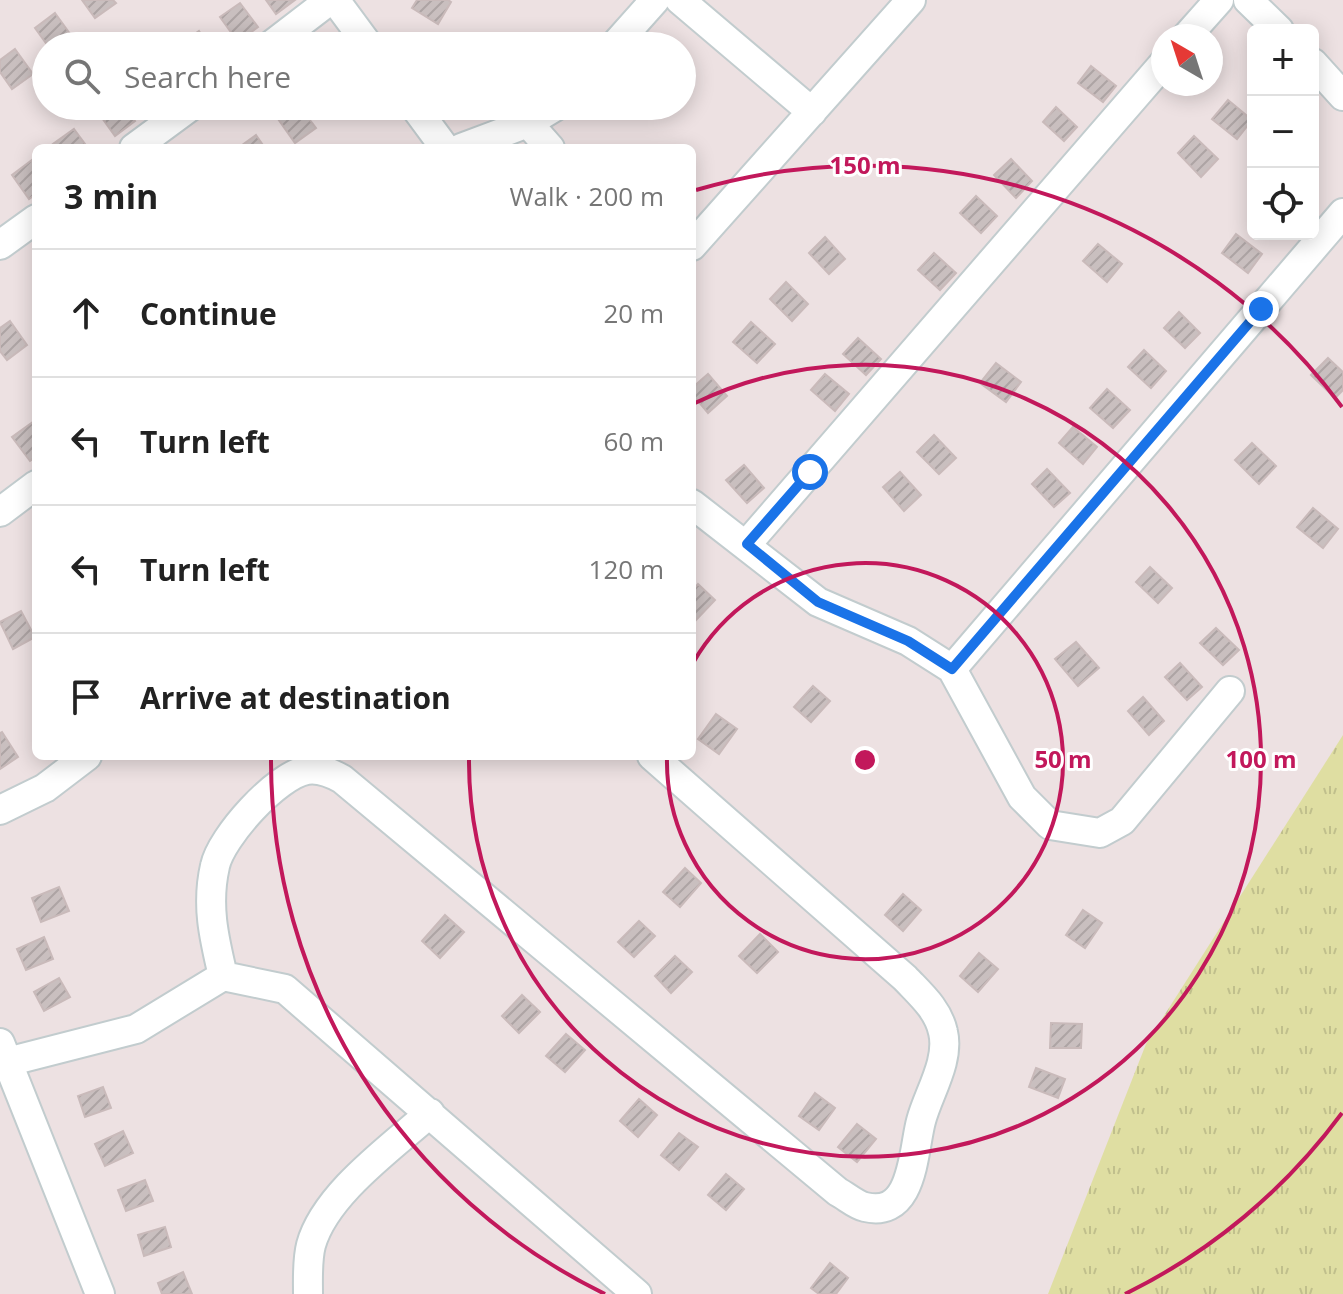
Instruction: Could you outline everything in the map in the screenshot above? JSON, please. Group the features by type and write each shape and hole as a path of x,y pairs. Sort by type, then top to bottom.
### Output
{"street":[{"path":"289,32 332,0 358,32"},
{"path":"626,32 655,0"},
{"path":"680,0 812,112"},
{"path":"696,242 911,0"},
{"path":"1198,24 1219,0"},
{"path":"1248,0 1273,24"},
{"path":"1319,70 1343,96"},
{"path":"747,544 1151,78"},
{"path":"139,144 172,120"},
{"path":"424,120 442,144"},
{"path":"472,144 533,120"},
{"path":"528,123 546,144"},
{"path":"952,669 1343,213"},
{"path":"0,245 32,222"},
{"path":"0,512 32,488"},
{"path":"696,507 818,602 908,641 952,669 1022,797 1050,825 1062,830 1100,833 1122,821 1230,691"},
{"path":"0,810 45,788 82,760"},
{"path":"223,976 209,914 215,862 248,813 280,782 306,770 327,771 342,779 838,1192 864,1207 884,1207 896,1199 908,1183 920,1123 940,1067 944,1034 935,1010 905,978 657,760"},
{"path":"100,1294 4,1053 136,1029 223,976 258,980 285,989 637,1294"},
{"path":"308,1294 311,1244 324,1219 356,1178 430,1113"}],"green space":[{"path":"1343,735 1343,1294 1048,1294 1146,1044"}],"building":[{"path":"82,0 113,0 116,3 95,18"},
{"path":"266,0 295,0 276,14"},
{"path":"417,0 451,2 438,24 412,8"},
{"path":"240,3 258,27 251,32 231,32 220,17"},
{"path":"55,13 69,32 38,32 35,28"},
{"path":"15,49 32,75 12,89 0,72 0,60"},
{"path":"1091,66 1116,86 1103,102 1078,83"},
{"path":"1228,100 1247,116 1247,126 1237,139 1212,119"},
{"path":"1056,107 1077,127 1064,141 1043,122"},
{"path":"103,120 134,120 135,121 115,136"},
{"path":"279,120 310,120 316,128 295,143"},
{"path":"74,129 85,144 53,144"},
{"path":"256,135 262,144 244,144"},
{"path":"1194,136 1218,159 1201,177 1178,153"},
{"path":"1011,159 1032,181 1016,198 994,175"},
{"path":"32,160 32,197 29,199 12,175"},
{"path":"976,196 997,216 981,233 960,213"},
{"path":"1236,234 1262,254 1248,273 1222,253"},
{"path":"825,237 845,259 829,274 809,253"},
{"path":"1098,244 1122,264 1107,282 1083,261"},
{"path":"934,253 956,273 940,290 918,270"},
{"path":"786,282 808,304 792,321 770,299"},
{"path":"1179,312 1200,333 1185,348 1164,328"},
{"path":"10,321 27,345 7,360 0,351 0,328"},
{"path":"751,322 775,344 757,363 733,342"},
{"path":"858,338 881,359 866,375 843,354"},
{"path":"1144,350 1166,371 1151,388 1128,367"},
{"path":"1328,358 1343,372 1343,390 1335,398 1311,375"},
{"path":"996,363 1021,382 1006,402 980,383"},
{"path":"708,374 727,396 708,413 696,399 696,384"},
{"path":"825,374 849,394 835,411 811,390"},
{"path":"1107,389 1130,410 1113,428 1090,408"},
{"path":"32,423 32,460 30,461 12,437"},
{"path":"1073,427 1097,447 1083,464 1059,443"},
{"path":"934,435 956,458 939,474 917,452"},
{"path":"1252,443 1276,466 1259,484 1235,460"},
{"path":"744,465 764,488 747,503 726,480"},
{"path":"1047,469 1070,493 1054,507 1032,484"},
{"path":"900,472 921,495 904,511 883,487"},
{"path":"1313,508 1338,529 1323,548 1297,527"},
{"path":"1150,567 1172,588 1158,603 1136,582"},
{"path":"698,584 715,600 696,620"},
{"path":"21,611 32,631 32,639 13,649 0,622"},
{"path":"1216,628 1239,650 1223,665 1200,643"},
{"path":"1076,642 1099,668 1078,686 1055,659"},
{"path":"1180,663 1202,687 1187,700 1165,677"},
{"path":"813,686 830,701 811,722 794,707"},
{"path":"1143,697 1164,721 1149,735 1128,711"},
{"path":"716,714 737,729 719,754 698,739"},
{"path":"0,733 18,757 0,769"},
{"path":"685,868 701,883 680,907 663,892"},
{"path":"59,887 69,911 41,922 32,898"},
{"path":"903,894 921,910 903,931 885,915"},
{"path":"1083,910 1102,923 1085,948 1066,935"},
{"path":"445,915 464,932 440,958 422,941"},
{"path":"639,921 655,936 634,957 618,942"},
{"path":"760,934 778,952 757,973 739,956"},
{"path":"44,937 53,959 26,970 17,949"},
{"path":"979,953 998,969 978,992 960,976"},
{"path":"675,956 692,972 671,993 655,976"},
{"path":"59,978 70,997 44,1011 34,992"},
{"path":"522,995 540,1012 519,1033 502,1016"},
{"path":"1051,1023 1082,1024 1081,1048 1050,1048"},
{"path":"566,1034 585,1050 565,1072 546,1056"},
{"path":"1036,1068 1065,1079 1058,1098 1029,1087"},
{"path":"103,1087 111,1108 85,1117 78,1096"},
{"path":"815,1093 835,1108 819,1130 799,1116"},
{"path":"639,1099 657,1115 638,1137 620,1121"},
{"path":"857,1124 876,1139 857,1162 838,1147"},
{"path":"123,1131 133,1153 105,1166 95,1144"},
{"path":"679,1133 698,1147 679,1170 661,1155"},
{"path":"726,1174 744,1189 726,1210 708,1195"},
{"path":"145,1180 153,1201 126,1211 118,1190"},
{"path":"165,1227 171,1247 144,1256 138,1235"},
{"path":"830,1263 848,1278 836,1294 819,1294 811,1288"},
{"path":"183,1272 192,1294 162,1294 158,1283"}],"route":[{"path":"810,472 747,544 818,602 908,641 952,669 1261,309"}]}
